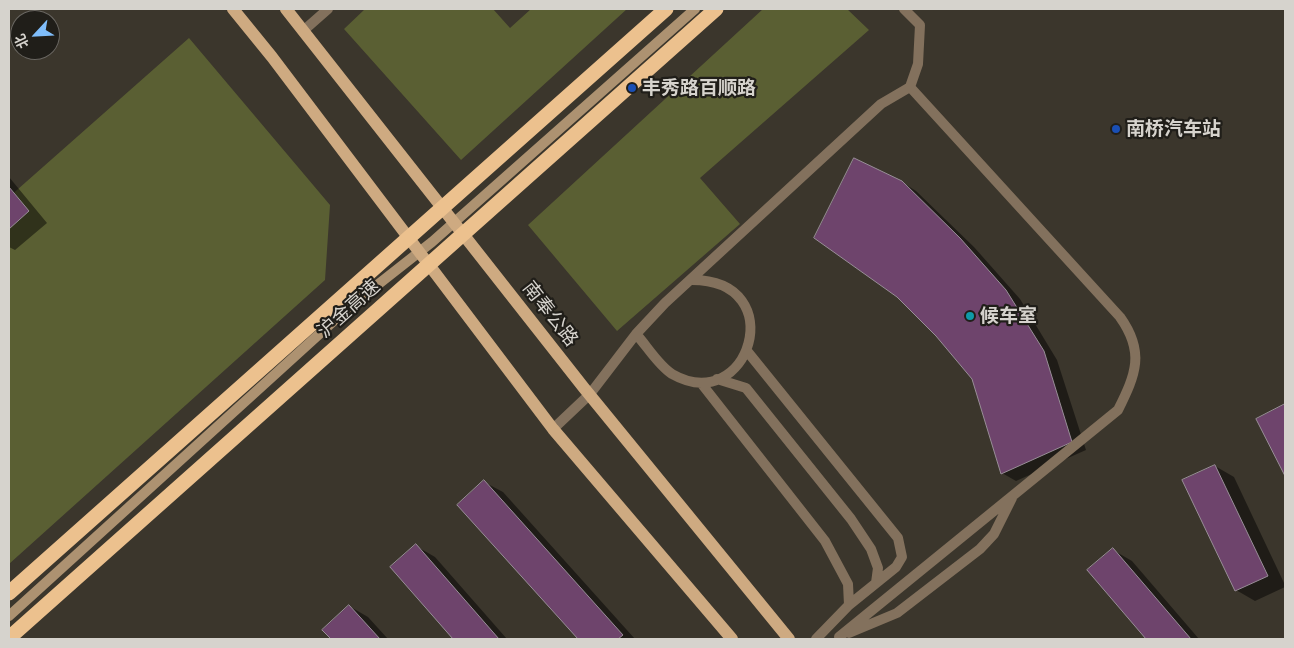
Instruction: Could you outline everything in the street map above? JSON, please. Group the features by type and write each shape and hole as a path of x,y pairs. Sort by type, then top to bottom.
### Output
{"highway":[{"name":"沪金高速","path":"9,593 666,9"},
{"name":"沪金高速","path":"9,638 716,9"}],"main road":[{"path":"233,9 272,57 418,253 553,429 732,639"},
{"name":"南奉公路","path":"286,9 590,394 789,639"}],"street":[{"path":"303,31 328,9"},
{"path":"9,616 348,308 454,223 695,9"},
{"path":"553,429 590,394 636,334 665,303 881,104 910,87 918,64 920,25 904,9"},
{"path":"837,638 1118,410 1132,382 1136,348 1127,327 1102,297 1022,209 995,183 910,87"},
{"path":"692,280 709,280 726,286 739,297 748,311 751,328 750,344 747,351 732,372 718,380"},
{"path":"636,334 670,372 684,380 701,382 718,380 746,388 851,518 871,549 878,568 876,584"},
{"path":"747,351 898,538 902,557 896,567 849,605 816,639"},
{"path":"701,382 826,541 848,584 849,605"},
{"path":"837,638 896,613 980,549 994,534 1014,495"}],"green space":[{"path":"365,9 493,9 510,28 531,9 627,9 461,160 344,29"},
{"path":"763,9 847,9 869,30 700,178 740,224 617,331 528,225"},
{"path":"189,38 330,205 325,280 9,564 9,197"}],"building":[{"name":"候车室","path":"854,158 902,181 960,238 1006,290 1044,351 1072,442 1001,474 972,379 936,336 897,297 814,238"},
{"path":"9,187 29,211 9,229"},
{"path":"1285,404 1285,476 1256,419"},
{"path":"1215,465 1268,576 1235,591 1182,480"},
{"path":"484,480 623,635 618,639 578,639 457,505"},
{"path":"416,544 499,639 453,639 390,567"},
{"path":"1113,548 1191,639 1146,639 1087,570"},
{"path":"349,605 380,639 331,639 322,630"}],"place":[{"name":"丰秀路百顺路","path":"632,88"},
{"name":"南桥汽车站","path":"1116,129"},
{"name":"候车室","path":"970,316"}]}
